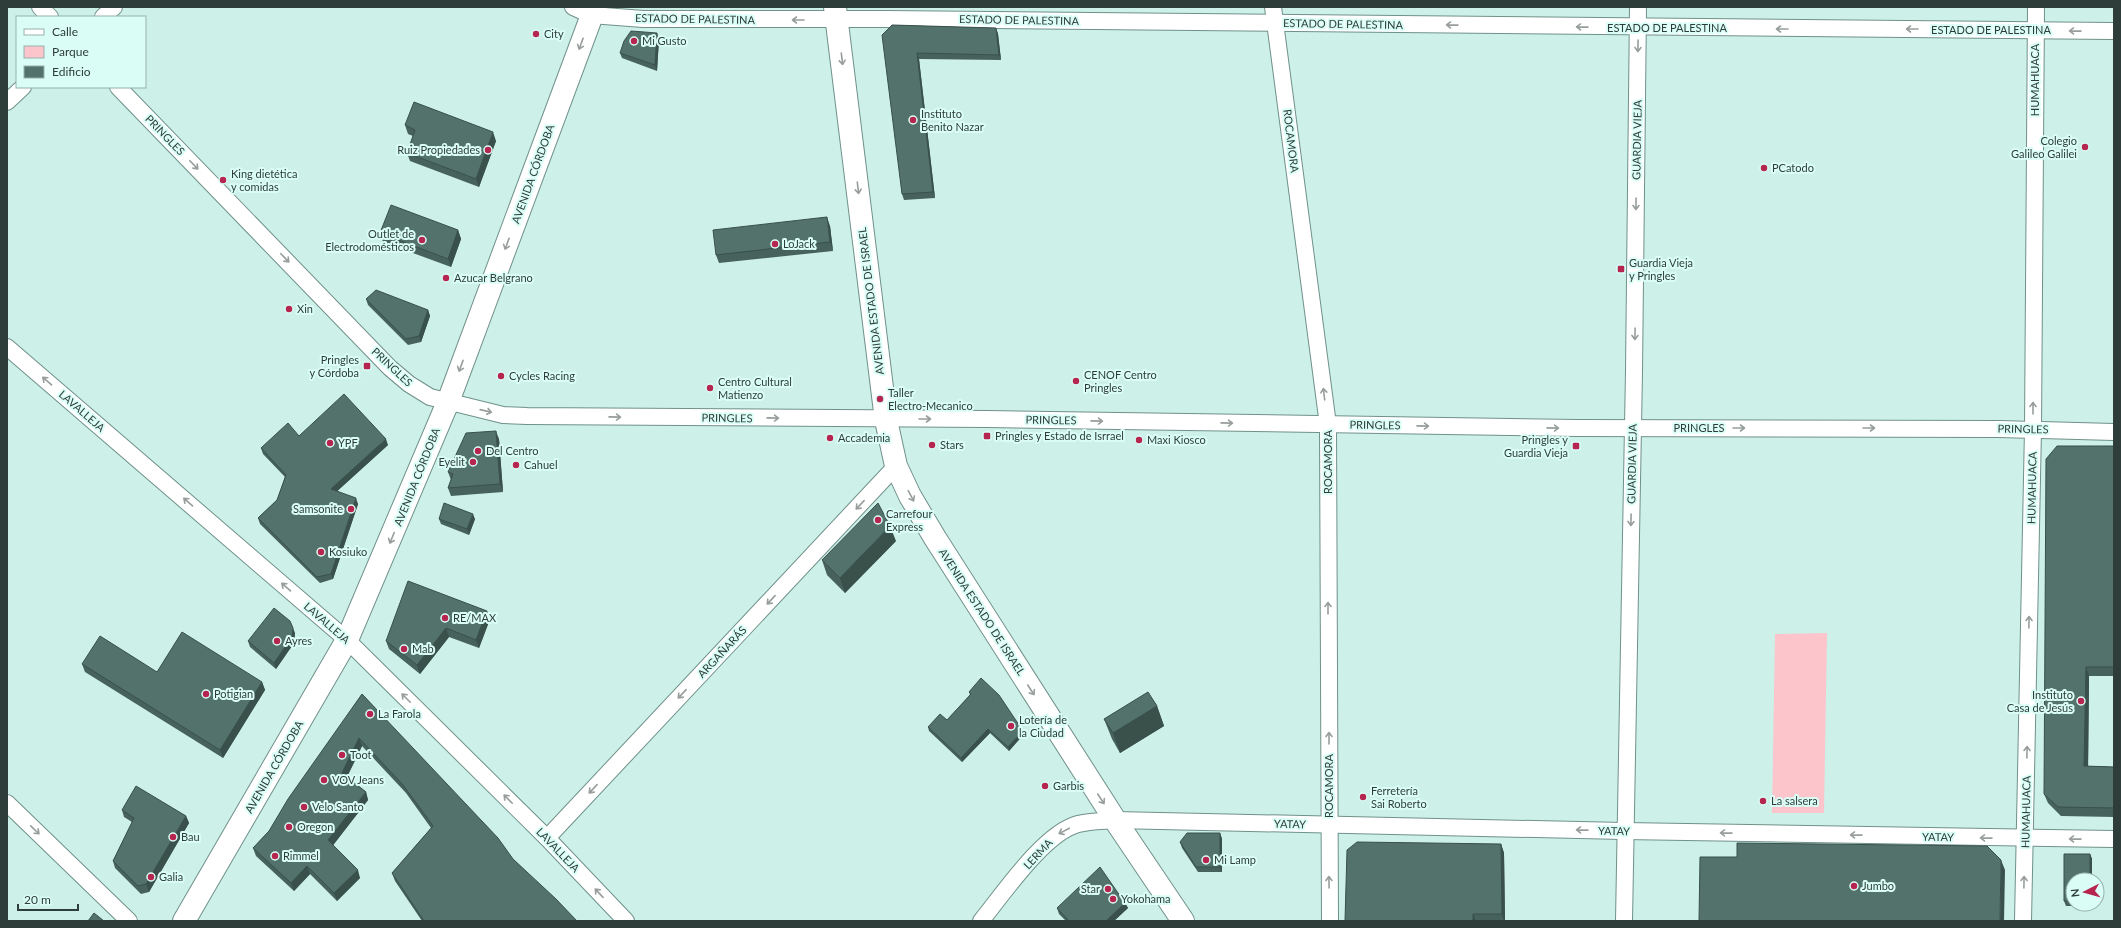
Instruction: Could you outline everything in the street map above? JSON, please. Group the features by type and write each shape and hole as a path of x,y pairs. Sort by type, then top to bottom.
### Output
{"main road":[{"name":"AVENIDA CÓRDOBA","path":"184,921 347,640 448,402 587,10"},
{"name":"AVENIDA ESTADO DE ISRAEL","path":"836,13 886,420 896,466 910,496 935,538 1115,820 1183,921"}],"street":[{"path":"40,7 49,16"},
{"path":"104,16 114,7"},
{"name":"GUARDIA VIEJA","path":"1624,921 1624,831 1633,428 1638,7"},
{"name":"HUMAHUACA","path":"2023,921 2033,430 2036,7"},
{"name":"ESTADO DE PALESTINA","path":"587,10 643,19 836,13 902,19 1274,15 1638,28 2035,30 2114,32"},
{"name":"ROCAMORA","path":"1274,15 1328,425 1330,921"},
{"path":"7,102 23,88"},
{"name":"PRINGLES","path":"119,88 390,368 414,388 430,397 503,415 886,420 987,419 1328,425 2033,430 2114,432"},
{"name":"LAVALLEJA","path":"7,347 347,640 547,838 626,921"},
{"name":"ARGAÑARÁS","path":"547,838 896,466"},
{"path":"7,803 129,921"},
{"name":"YATAY","path":"1115,820 1624,831 2114,839"},
{"name":"LERMA","path":"980,921 1043,846 1060,832 1078,824 1115,820"}],"green space":[{"path":"1827,633 1824,813 1772,813 1775,634"}],"building":[{"path":"892,25 996,28 999,55 917,53 933,192 902,194 882,35"},
{"path":"631,31 657,33 655,65 620,53 624,41"},
{"path":"414,102 493,132 476,179 407,153 415,130 405,125"},
{"name":"Outlet de Electrodomésticos","path":"391,205 458,230 448,259 380,233"},
{"name":"LoJack","path":"827,217 830,242 716,255 713,230"},
{"path":"376,290 428,310 419,336 406,339 366,299"},
{"path":"344,394 386,439 331,489 356,498 331,574 317,577 258,518 277,500 286,475 261,448 288,423 299,436"},
{"path":"496,431 500,484 448,488 453,474 448,472 466,433"},
{"path":"2057,446 2114,446 2114,667 2086,667 2084,766 2114,767 2114,808 2058,807 2044,794 2046,459"},
{"path":"444,503 473,514 467,529 439,519"},
{"path":"878,503 890,526 840,578 822,560"},
{"path":"408,581 487,611 476,640 446,628 417,665 386,641"},
{"path":"274,608 290,621 293,628 292,637 274,663 248,641"},
{"path":"182,632 262,682 220,750 82,664 100,636 157,672"},
{"path":"981,678 999,695 1023,731 1008,747 988,729 961,758 928,727 940,714 947,720 971,694 969,692"},
{"path":"1148,692 1157,706 1113,733 1104,719"},
{"path":"362,694 498,838 513,859 577,921 424,921 392,873 433,826 403,785 359,738 342,773 366,792 328,840 358,870 334,893 307,866 291,883 253,848 269,831 288,799"},
{"path":"136,786 186,816 146,884 138,886 113,861 134,818 122,810"},
{"name":"Mi Lamp","path":"1187,833 1220,833 1220,867 1196,867 1180,842"},
{"path":"1357,842 1501,844 1502,914 1473,914 1473,921 1345,921 1347,850"},
{"name":"Jumbo","path":"1737,843 1987,846 2001,860 2000,921 1699,921 1700,857 1737,857"},
{"path":"2064,854 2090,854 2090,872 2065,872 2064,901"},
{"path":"1100,867 1125,903 1106,921 1069,921 1057,908"},
{"path":"94,913 104,921 88,921"}],"place":[{"name":"City","path":"536,34"},
{"name":"Mi Gusto","path":"634,41"},
{"name":"Instituto Benito Nazar","path":"913,120"},
{"name":"Colegio Galileo Galilei","path":"2085,147"},
{"name":"Ruiz Propiedades","path":"488,150"},
{"name":"PCatodo","path":"1764,168"},
{"name":"King dietética y comidas","path":"223,180"},
{"name":"Outlet de Electrodomésticos","path":"422,240"},
{"name":"LoJack","path":"775,244"},
{"name":"Guardia Vieja y Pringles","path":"1621,269"},
{"name":"Azucar Belgrano","path":"446,278"},
{"name":"Xin","path":"289,309"},
{"name":"Pringles y Córdoba","path":"367,366"},
{"name":"Cycles Racing","path":"501,376"},
{"name":"CENOF Centro Pringles","path":"1076,381"},
{"name":"Centro Cultural Matienzo","path":"710,388"},
{"name":"Taller Electro-Mecanico","path":"880,399"},
{"name":"Pringles y Estado de Isrrael","path":"987,436"},
{"name":"Accademia","path":"830,438"},
{"name":"Maxi Kiosco","path":"1139,440"},
{"name":"YPF","path":"330,443"},
{"name":"Stars","path":"932,445"},
{"name":"Pringles y Guardia Vieja","path":"1576,446"},
{"name":"Del Centro","path":"478,451"},
{"name":"Eyelit","path":"473,462"},
{"name":"Cahuel","path":"516,465"},
{"name":"Samsonite","path":"351,509"},
{"name":"Carrefour Express","path":"878,520"},
{"name":"Kosiuko","path":"321,552"},
{"name":"RE/MAX","path":"445,618"},
{"name":"Ayres","path":"277,641"},
{"name":"Mab","path":"404,649"},
{"name":"Potigian","path":"206,694"},
{"name":"Instituto Casa de Jesús","path":"2081,701"},
{"name":"La Farola","path":"370,714"},
{"name":"Lotería de la Ciudad","path":"1011,726"},
{"name":"Toot","path":"342,755"},
{"name":"VOV Jeans","path":"324,780"},
{"name":"Garbis","path":"1045,786"},
{"name":"Ferretería Sai Roberto","path":"1363,797"},
{"name":"La salsera","path":"1763,801"},
{"name":"Velo Santo","path":"304,807"},
{"name":"Oregon","path":"289,827"},
{"name":"Bau","path":"173,837"},
{"name":"Rimmel","path":"275,856"},
{"name":"Mi Lamp","path":"1206,860"},
{"name":"Galia","path":"151,877"},
{"name":"Jumbo","path":"1854,886"},
{"name":"Star","path":"1108,889"},
{"name":"Yokohama","path":"1113,899"}]}
